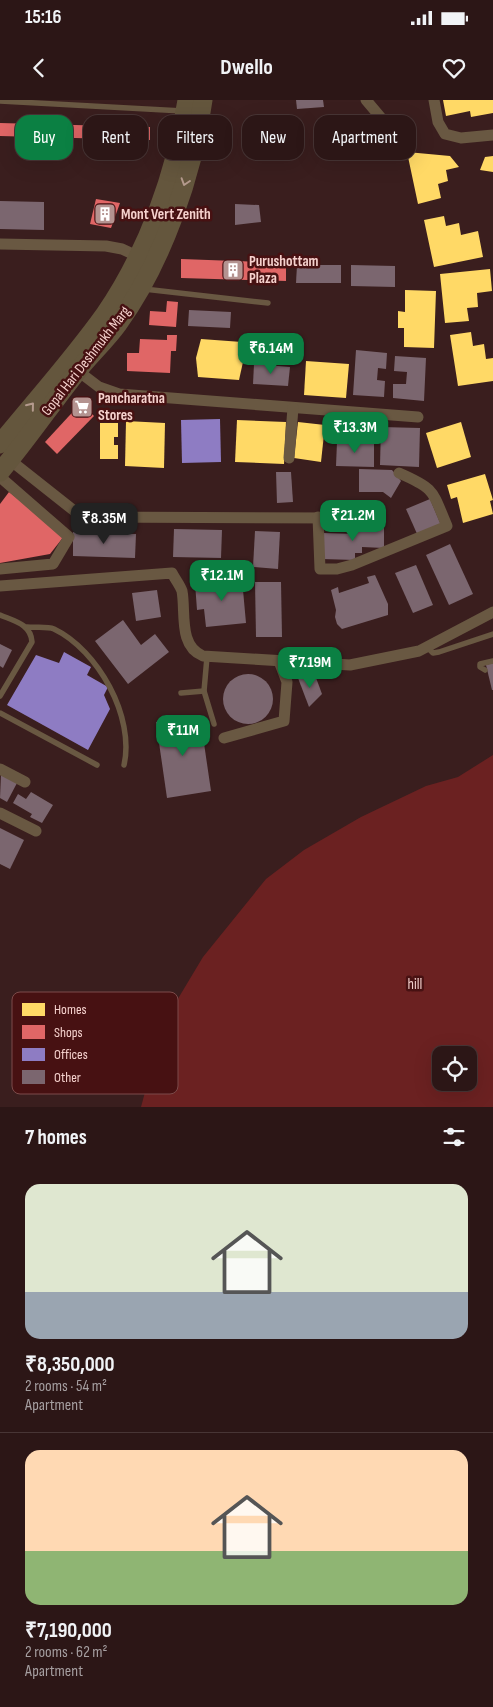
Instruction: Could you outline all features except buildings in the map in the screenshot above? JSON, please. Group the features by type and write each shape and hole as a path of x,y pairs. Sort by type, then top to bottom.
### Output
{"main road":[{"name":"Gopal Hari Deshmukh Marg","path":"5,466 78,371 117,326 140,288 185,184 200,127 204,100"},
{"name":"Gopal Hari Deshmukh Marg","path":"0,444 104,316 137,256 169,179 186,106"}],"street":[{"path":"366,100 379,115"},
{"path":"434,100 438,122 445,134 461,138 493,135"},
{"path":"0,244 106,246 122,249 137,256"},
{"path":"78,371 99,387 119,394 418,418"},
{"path":"289,458 293,408"},
{"path":"5,466 77,514 86,517 341,518"},
{"path":"318,517 320,570 337,569 352,565 447,526 432,492 426,484 399,473"},
{"path":"0,477 69,537 53,564 0,569"},
{"path":"0,586 172,573 182,589 186,636 197,654 207,657 350,665 419,650 493,612"},
{"path":"224,738 284,721 287,682 279,661"},
{"path":"0,769 25,782"},
{"path":"0,813 36,831"}],"lane":[{"path":"0,101 186,106"},
{"path":"140,288 268,304"},
{"path":"0,615 27,628 32,634 32,642 0,696"},
{"path":"27,628 53,628 83,648 102,673 121,712 128,749 124,765"},
{"path":"426,646 433,653 439,652 493,634"},
{"path":"207,657 204,691 214,724"},
{"path":"485,670 480,667 480,664 493,661"},
{"path":"181,693 204,691"},
{"path":"0,713 97,765"}],"green space":[{"name":"hill","path":"493,755 493,1107 141,1107 145,1094 178,1094 178,999 203,957 266,879 304,850 361,817 426,786 458,777"}],"place":[{"name":"Mont Vert Zenith","path":"105,214"},
{"name":"Purushottam Plaza","path":"233,270"},
{"name":"Pancharatna Stores","path":"82,407"}]}
